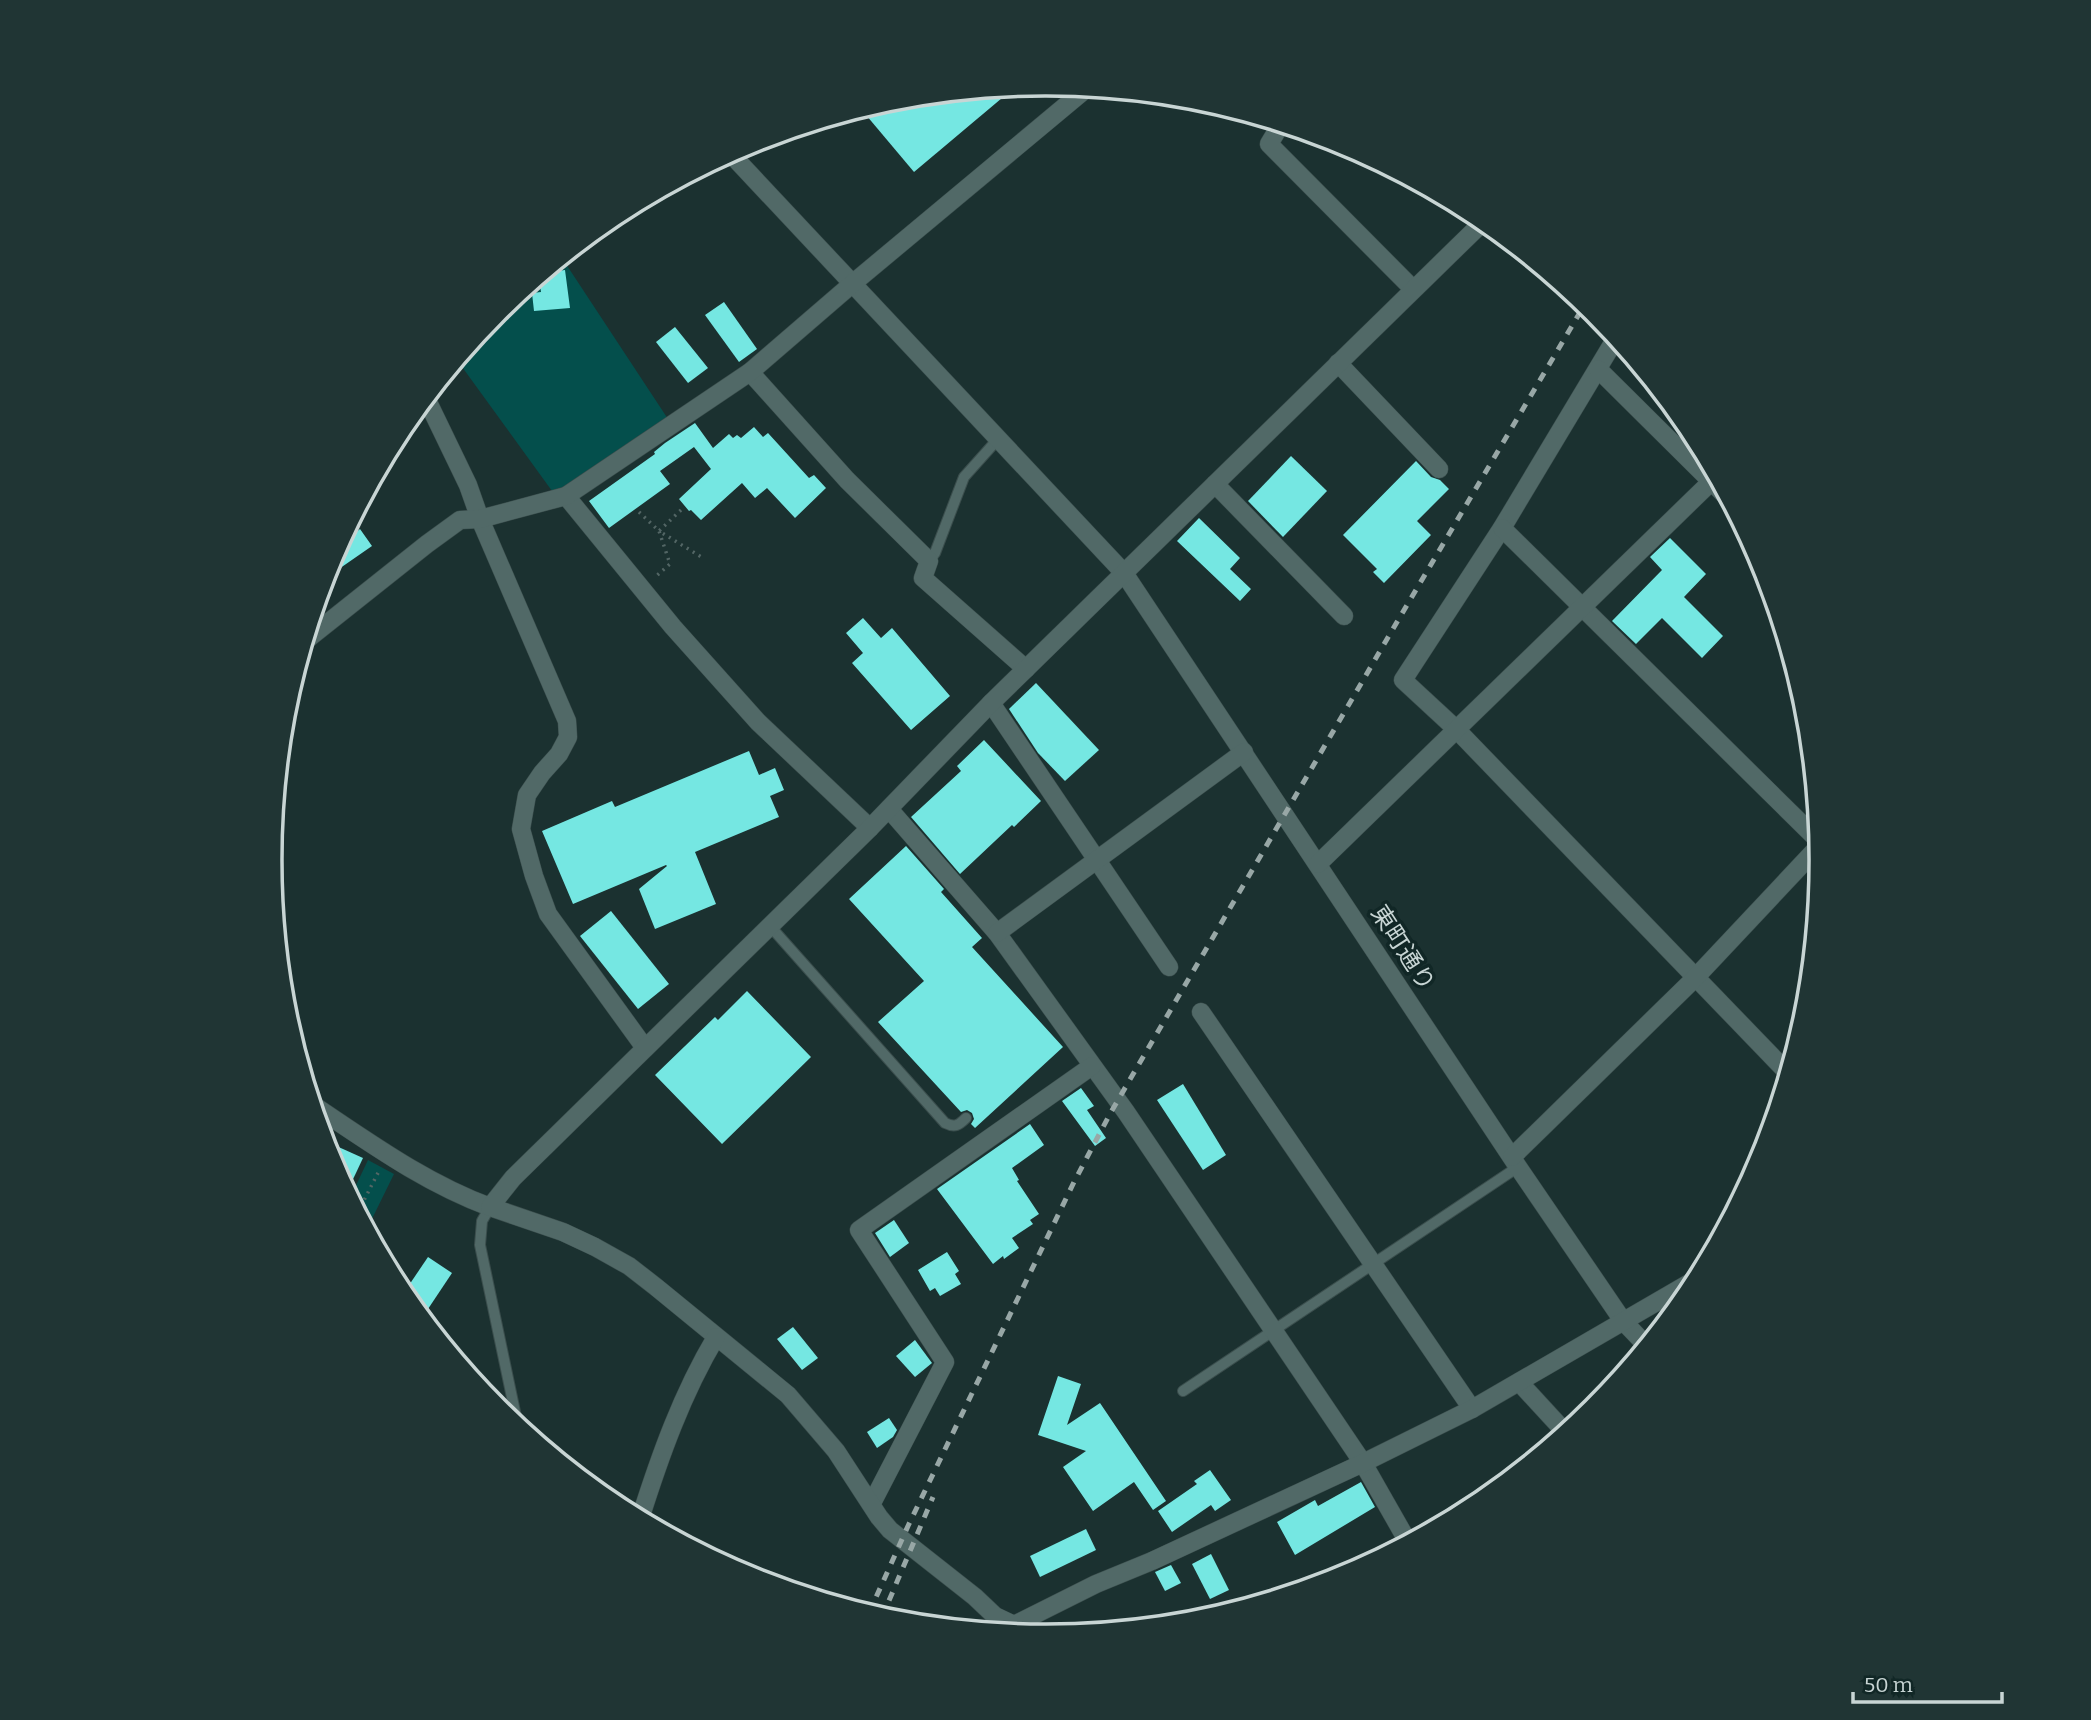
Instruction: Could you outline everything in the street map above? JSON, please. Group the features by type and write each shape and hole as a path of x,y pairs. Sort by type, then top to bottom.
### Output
{"street":[{"path":"317,631 460,520 480,519 566,496 750,372 1076,97"},
{"path":"1276,132 1269,144 1413,289"},
{"name":"東町通り","path":"738,161 1124,573 1515,1162 1623,1321 1640,1339"},
{"path":"490,1207 513,1178 870,828 990,703 1475,229"},
{"path":"1611,347 1502,528 1403,680 1456,729 1781,1066"},
{"path":"1338,363 1439,469"},
{"path":"1598,369 1699,464"},
{"path":"750,372 847,480 929,561 923,578 1026,669"},
{"path":"431,408 468,485 567,721 568,737 559,754 527,796 521,828 534,876 548,914 646,1048"},
{"path":"1318,864 1710,483"},
{"path":"1215,484 1344,616"},
{"path":"566,496 673,627 758,722 870,828"},
{"path":"1502,528 1808,832"},
{"path":"990,703 1169,967"},
{"path":"997,933 1244,752"},
{"path":"889,809 997,933 1126,1112 1363,1463 1403,1534"},
{"path":"1515,1162 1695,978 1809,856"},
{"path":"1201,1012 1472,1409"},
{"path":"872,1503 945,1362 859,1230 1092,1066"},
{"path":"325,1113 411,1170 462,1196 596,1247 638,1273 788,1395 836,1451 890,1530 1005,1622"},
{"path":"1025,1623 1096,1584 1152,1561 1363,1463 1472,1409 1676,1290"},
{"path":"644,1509 673,1423 716,1337"},
{"path":"1519,1382 1559,1425"}],"lane":[{"path":"929,561 935,553 964,477 998,439"},
{"path":"771,926 945,1123 958,1125 966,1118"},
{"path":"1183,1391 1374,1264 1515,1162"},
{"path":"490,1207 482,1222 481,1245 514,1409"}],"path":[{"path":"659,531 681,510"},
{"path":"639,512 659,531 703,558"},
{"path":"642,589 670,564 659,531"},
{"path":"363,1202 388,1155"}],"shaded area":[{"path":"567,266 668,419 564,488 552,491 462,367 505,320"},
{"path":"368,1160 394,1174 372,1219 356,1186"}],"building":[{"path":"1002,98 1002,98 914,172 868,117 946,103"},
{"path":"565,270 570,308 534,311 532,295 541,292 540,287"},
{"path":"724,302 757,349 739,362 705,315"},
{"path":"675,327 708,368 688,383 656,342"},
{"path":"695,423 713,448 729,434 733,438 737,435 741,438 754,427 763,437 768,433 809,478 814,475 826,488 795,518 767,488 755,498 742,483 701,520 679,499 711,469 694,447 660,471 670,484 609,528 589,501"},
{"path":"1291,456 1327,491 1283,537 1248,501"},
{"path":"1416,461 1431,477 1440,480 1449,489 1417,521 1431,535 1384,583 1373,572 1377,569 1343,535"},
{"path":"1199,518 1240,558 1230,569 1251,589 1240,601 1177,541"},
{"path":"360,529 372,546 340,568 340,568"},
{"path":"1670,538 1706,574 1684,597 1723,636 1702,658 1662,618 1636,644 1612,621 1662,570 1650,557"},
{"path":"863,618 881,638 892,628 950,696 911,730 852,663 863,653 846,633"},
{"path":"1036,683 1099,750 1065,781 1038,753 1009,709"},
{"path":"984,740 1041,801 960,874 911,817 961,771 957,766"},
{"path":"749,751 759,775 775,768 784,790 770,796 779,817 695,852 716,904 655,929 639,889 666,865 573,904 542,831 612,801 615,807"},
{"path":"906,846 944,889 941,892 982,938 972,947 1063,1047 975,1128 971,1124 974,1119 972,1113 967,1110 961,1112 878,1022 924,981 849,899"},
{"path":"611,911 669,984 638,1009 580,936"},
{"path":"747,991 811,1057 722,1144 655,1075 715,1017 718,1020"},
{"path":"1183,1084 1226,1155 1203,1170 1157,1100"},
{"path":"1081,1088 1094,1106 1087,1110 1106,1138 1095,1146 1062,1101"},
{"path":"1030,1124 1044,1145 1012,1168 1019,1180 1017,1181 1039,1214 1030,1220 1033,1224 1012,1238 1019,1248 993,1264 937,1189"},
{"path":"338,1147 363,1158 353,1180"},
{"path":"894,1220 909,1243 890,1257 875,1233"},
{"path":"947,1252 959,1271 955,1274 961,1284 940,1296 935,1288 930,1291 918,1270"},
{"path":"428,1257 452,1273 428,1309 410,1284"},
{"path":"793,1327 818,1358 802,1370 777,1339"},
{"path":"915,1340 932,1363 915,1377 896,1356"},
{"path":"1058,1376 1081,1384 1067,1425 1100,1403 1166,1501 1153,1510 1134,1482 1093,1511 1063,1467 1086,1451 1038,1435"},
{"path":"889,1418 897,1430 893,1437 877,1448 867,1432"},
{"path":"1210,1470 1231,1500 1215,1511 1211,1505 1172,1532 1158,1511 1197,1484 1194,1481"},
{"path":"1361,1482 1375,1507 1295,1555 1277,1522 1315,1500 1318,1506"},
{"path":"1086,1529 1096,1550 1040,1577 1030,1556"},
{"path":"1211,1554 1229,1590 1210,1599 1192,1564"},
{"path":"1171,1565 1181,1583 1165,1591 1155,1572"}],"railway":[{"path":"873,1604 1074,1182 1111,1112 1579,314"},
{"path":"886,1607 933,1497"}]}
